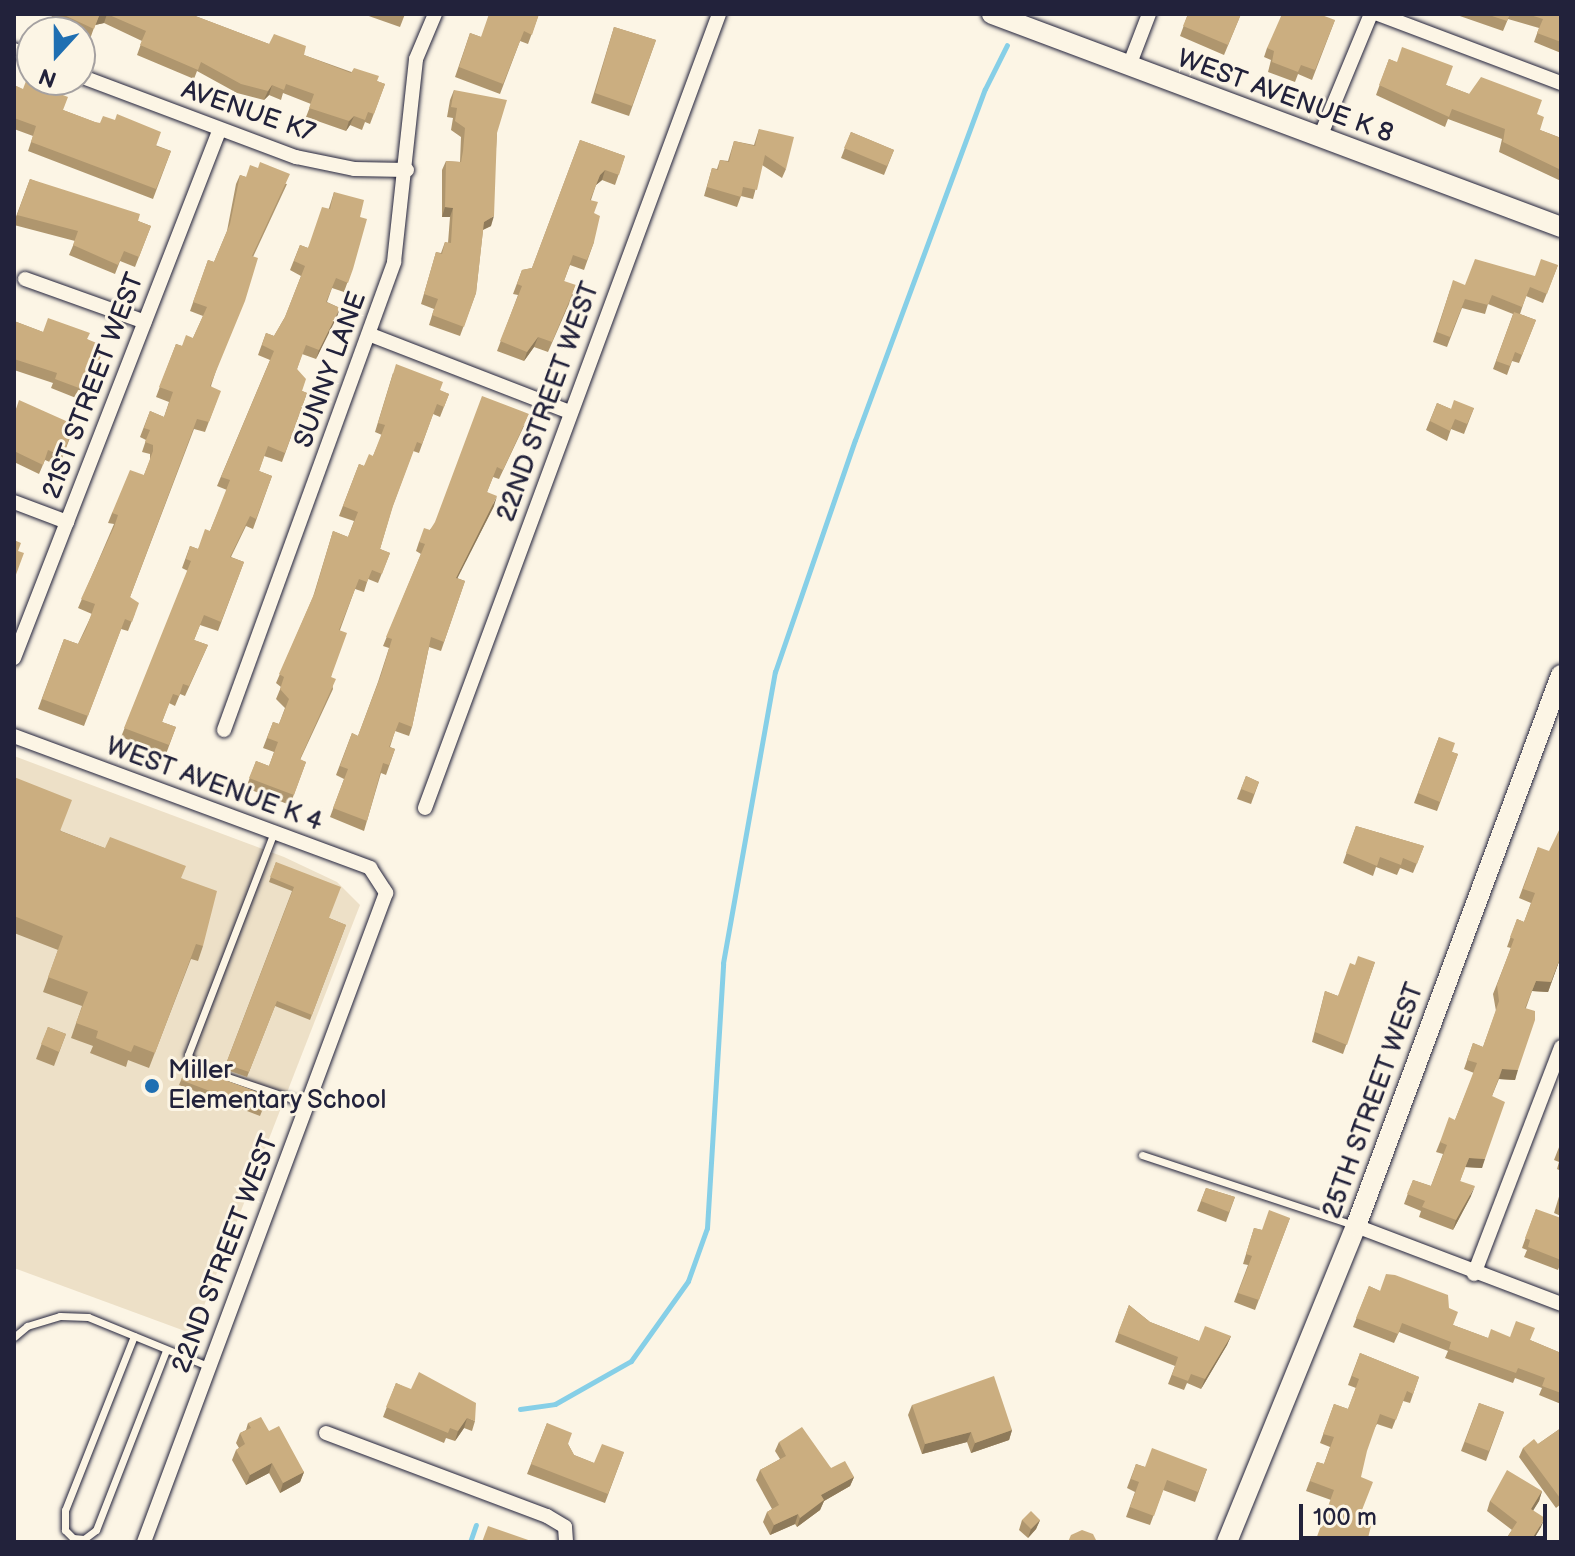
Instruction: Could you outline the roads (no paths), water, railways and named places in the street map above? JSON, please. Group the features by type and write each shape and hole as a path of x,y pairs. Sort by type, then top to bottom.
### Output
{"street":[{"name":"SUNNY LANE","path":"224,730 371,335 394,262 407,170 416,59 435,14"},
{"name":"22ND STREET WEST","path":"425,808 719,14"},
{"name":"WEST AVENUE K 8","path":"992,14 1561,227"},
{"path":"1129,66 1149,14"},
{"path":"1320,137 1371,14"},
{"path":"1378,14 1561,83"},
{"name":"AVENUE K7","path":"96,82 219,131 354,169 407,170"},
{"name":"21ST STREET WEST","path":"14,658 219,131"},
{"path":"25,279 145,322"},
{"path":"371,335 570,412"},
{"path":"14,502 67,522"},
{"name":"25TH STREET WEST","path":"1227,1542 1356,1226 1561,675"},
{"name":"WEST AVENUE K 4","path":"14,736 370,868 386,893"},
{"name":"22ND STREET WEST","path":"144,1542 386,893"},
{"path":"1474,1274 1561,1047"},
{"path":"1356,1226 1474,1274 1561,1304"},
{"path":"326,1433 547,1516 565,1527 566,1542"}],"lane":[{"path":"274,832 188,1055 195,1066 308,1105"},
{"path":"1142,1155 1356,1226"},
{"path":"14,1337 27,1326 60,1316 88,1317 210,1367"},
{"path":"134,1336 65,1510 65,1530 73,1538 84,1539 96,1530 166,1350"}],"waterway":[{"path":"520,1409 555,1404 631,1361 688,1281 707,1228 723,963 775,672 855,440 985,89 1007,45"},
{"path":"470,1542 476,1525"}],"place":[{"name":"Miller Elementary School","path":"152,1086"}]}
